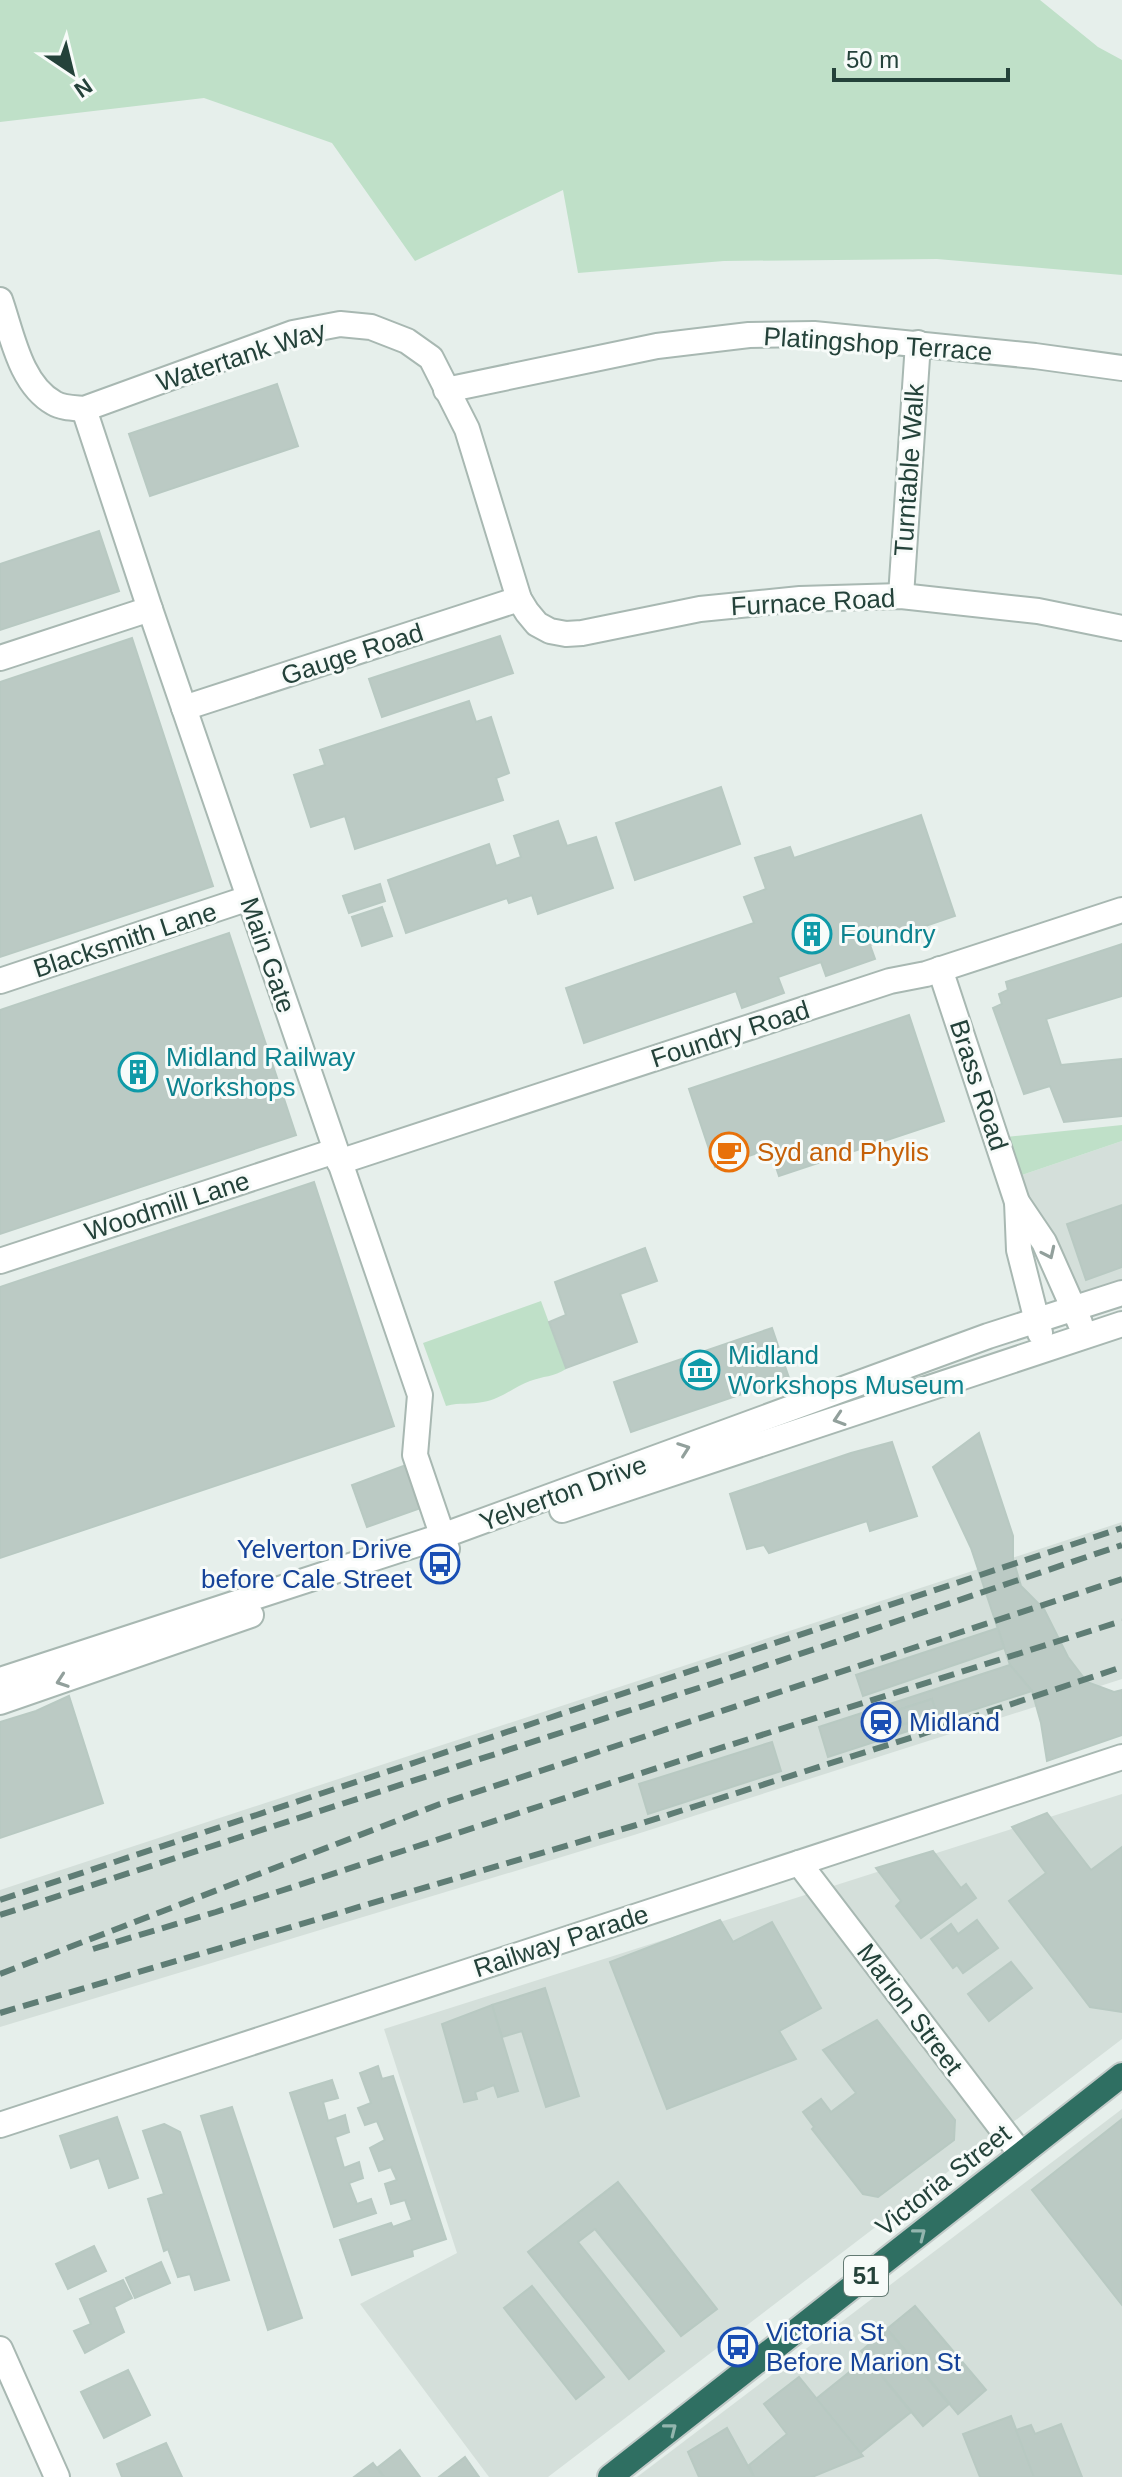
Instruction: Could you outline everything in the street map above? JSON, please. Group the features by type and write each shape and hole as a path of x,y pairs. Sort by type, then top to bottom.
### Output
{"highway":[{"name":"Victoria Street","path":"610,2477 1122,2075"}],"street":[{"path":"0,300 24,369 37,391 57,405 84,409"},
{"name":"Watertank Way","path":"84,409 293,333 340,324 371,327 407,341 431,358 467,429 519,599"},
{"name":"Platingshop Terrace","path":"446,390 657,346 749,335 814,334 918,343 1122,368"},
{"name":"Turntable Walk","path":"901,596 918,343"},
{"name":"Main Gate","path":"84,409 420,1395 415,1455 445,1542"},
{"name":"Furnace Road","path":"519,599 537,624 566,634 700,609 800,599 901,596 1038,611 1122,628"},
{"name":"Gauge Road","path":"184,708 519,599"},
{"path":"0,658 150,609"},
{"name":"Blacksmith Lane","path":"0,981 249,898"},
{"name":"Foundry Road","path":"337,1156 1122,910"},
{"name":"Brass Road","path":"940,969 1017,1202 1044,1242 1086,1337"},
{"name":"Woodmill Lane","path":"0,1261 337,1156"},
{"name":"Brass Road","path":"1017,1202 1019,1250 1046,1351"},
{"name":"Yelverton Drive","path":"0,1702 445,1542 1036,1320 1122,1293"},
{"name":"Yelverton Drive","path":"0,1680 445,1542 1046,1351 1122,1324"},
{"name":"Railway Parade","path":"0,2125 1122,1757"},
{"name":"Marion Street","path":"799,1863 1021,2154"},
{"path":"0,2349 57,2477"}],"shaded area":[{"path":"1122,1141 1122,1293 1073,1308 1010,1179"},
{"path":"1122,1522 1122,1679 634,1835 0,2027 0,1890"},
{"path":"1122,1794 1122,2039 548,2477 489,2477 360,2304 457,2253 384,2029"},
{"path":"1122,2109 1122,2477 637,2477"}],"green space":[{"path":"0,0 1040,0 1098,47 1122,60 1122,275 937,259 724,261 578,273 563,190 415,261 332,143 204,98 0,122"},
{"path":"1122,1125 1122,1141 1010,1179 996,1138"},
{"path":"541,1301 566,1369 535,1379 490,1400 446,1406 423,1343"}],"building":[{"path":"277,384 298,446 150,496 129,434"},
{"path":"99,531 119,591 0,630 0,564"},
{"path":"500,636 513,673 382,717 369,679"},
{"path":"132,638 213,886 0,957 0,682"},
{"path":"469,701 476,722 491,717 509,773 496,778 503,800 355,849 345,816 311,827 294,775 325,765 320,750"},
{"path":"721,787 740,844 635,880 616,823"},
{"name":"Foundry","path":"921,815 955,916 870,945 875,959 826,976 821,962 778,977 784,993 742,1008 736,991 584,1043 566,988 754,923 744,897 766,889 755,858 790,847 794,858"},
{"path":"558,821 567,846 596,837 613,888 538,914 532,895 509,903 507,898 406,933 388,880 489,844 496,866 521,857 514,836"},
{"path":"380,884 385,901 349,913 343,896"},
{"path":"382,907 392,936 362,946 352,917"},
{"name":"Midland Railway Workshops","path":"229,933 296,1135 0,1234 0,1010"},
{"path":"1122,944 1122,996 1046,1019 1061,1065 1122,1059 1122,1116 1064,1122 1050,1086 1024,1094 993,1008 1002,1004 999,994 1008,990 1006,982"},
{"path":"909,1015 944,1121 779,1176 770,1149 715,1167 689,1089"},
{"path":"314,1182 394,1426 0,1558 0,1287"},
{"path":"1122,1205 1122,1267 1086,1280 1067,1224"},
{"path":"645,1248 657,1281 620,1294 637,1342 566,1368 549,1322 566,1315 555,1282"},
{"path":"772,1328 789,1378 631,1432 614,1382"},
{"path":"979,1433 1013,1536 1013,1559 1021,1586 1044,1609 1068,1657 1087,1682 1114,1692 1122,1690 1122,1735 1047,1761 1032,1691 1010,1665 971,1548 933,1467"},
{"path":"892,1442 917,1516 870,1531 867,1521 769,1553 764,1545 747,1549 730,1494"},
{"path":"406,1465 421,1508 367,1527 352,1485"},
{"path":"998,1628 1004,1648 863,1696 856,1675"},
{"path":"1010,1665 1032,1691 828,1757 819,1727","holes":["932,1699 937,1714 891,1728 886,1714"]},
{"path":"69,1696 103,1803 0,1838 0,1722 36,1711"},
{"path":"932,1699 937,1714 891,1728 886,1714"},
{"path":"772,1742 781,1771 648,1814 639,1784"},
{"path":"1047,1813 1091,1870 1122,1847 1122,2012 1090,2007 1009,1901 1046,1873 1012,1827"},
{"path":"933,1851 961,1888 966,1884 976,1898 921,1938 896,1906 901,1901 876,1868"},
{"path":"720,1920 733,1942 772,1922 821,2008 779,2031 796,2059 667,2109 610,1962"},
{"path":"977,1920 998,1948 963,1973 957,1965 953,1968 931,1939 951,1924 958,1934"},
{"path":"1011,1962 1032,1988 989,2021 968,1994"},
{"path":"545,1988 579,2096 546,2107 522,2031 502,2037 492,2005"},
{"path":"492,2005 518,2091 498,2097 494,2085 475,2092 477,2099 464,2102 442,2024"},
{"path":"877,2020 955,2120 954,2140 878,2197 863,2194 812,2129 814,2127 803,2112 821,2099 831,2112 856,2093 823,2050"},
{"path":"378,2066 382,2079 393,2076 446,2239 412,2250 413,2256 352,2275 340,2240 391,2223 393,2227 412,2220 405,2200 391,2204 385,2184 397,2180 391,2167 379,2171 370,2148 385,2140 377,2121 365,2125 358,2108 371,2103 360,2073"},
{"path":"332,2080 338,2098 323,2102 328,2121 345,2115 349,2132 335,2137 344,2168 359,2162 363,2178 349,2183 357,2204 371,2199 376,2213 334,2227 290,2093"},
{"path":"232,2107 302,2318 268,2330 201,2116"},
{"path":"117,2117 138,2178 109,2188 99,2158 71,2168 60,2136"},
{"path":"1122,2119 1122,2305 1032,2190"},
{"path":"164,2124 180,2132 229,2280 195,2290 190,2274 178,2277 168,2249 164,2251 148,2199 164,2194 143,2131"},
{"path":"618,2182 717,2309 681,2336 595,2229 578,2242 664,2351 629,2379 528,2252"},
{"path":"94,2246 106,2271 68,2289 56,2264"},
{"path":"161,2262 170,2283 135,2298 126,2278"},
{"path":"123,2280 132,2298 114,2307 124,2332 85,2353 74,2331 91,2324 80,2299"},
{"path":"532,2286 604,2377 576,2399 504,2308"},
{"path":"915,2306 986,2390 958,2414 887,2329"},
{"path":"887,2329 949,2404 923,2426 861,2351"},
{"path":"867,2358 911,2412 860,2453 816,2399"},
{"path":"128,2370 150,2415 104,2438 81,2392"},
{"path":"799,2377 863,2456 812,2477 754,2477 749,2465 787,2434 764,2404"},
{"path":"1011,2416 1034,2477 980,2477 963,2434"},
{"path":"1061,2424 1082,2477 1034,2477 1016,2430 1031,2425 1035,2434"},
{"path":"727,2428 754,2477 699,2477 688,2452"},
{"path":"166,2443 182,2477 122,2477 117,2464"},
{"path":"400,2450 420,2477 384,2477 377,2468"},
{"path":"465,2457 479,2477 439,2477"},
{"path":"373,2463 384,2477 354,2477"}],"railway":[{"path":"0,1900 1122,1528"},
{"path":"0,1915 720,1681 1122,1545"},
{"path":"0,1974 440,1804 1122,1579"},
{"path":"93,1949 1122,1621"},
{"path":"0,2013 633,1826 1122,1667"}],"place":[{"name":"Foundry","path":"812,934"},
{"name":"Midland Railway Workshops","path":"138,1072"},
{"name":"Syd and Phylis","path":"729,1152"},
{"name":"Midland Workshops Museum","path":"700,1370"},
{"name":"Yelverton Drive before Cale Street","path":"440,1564"},
{"name":"Midland","path":"881,1722"},
{"name":"Victoria St Before Marion St","path":"738,2347"}]}
